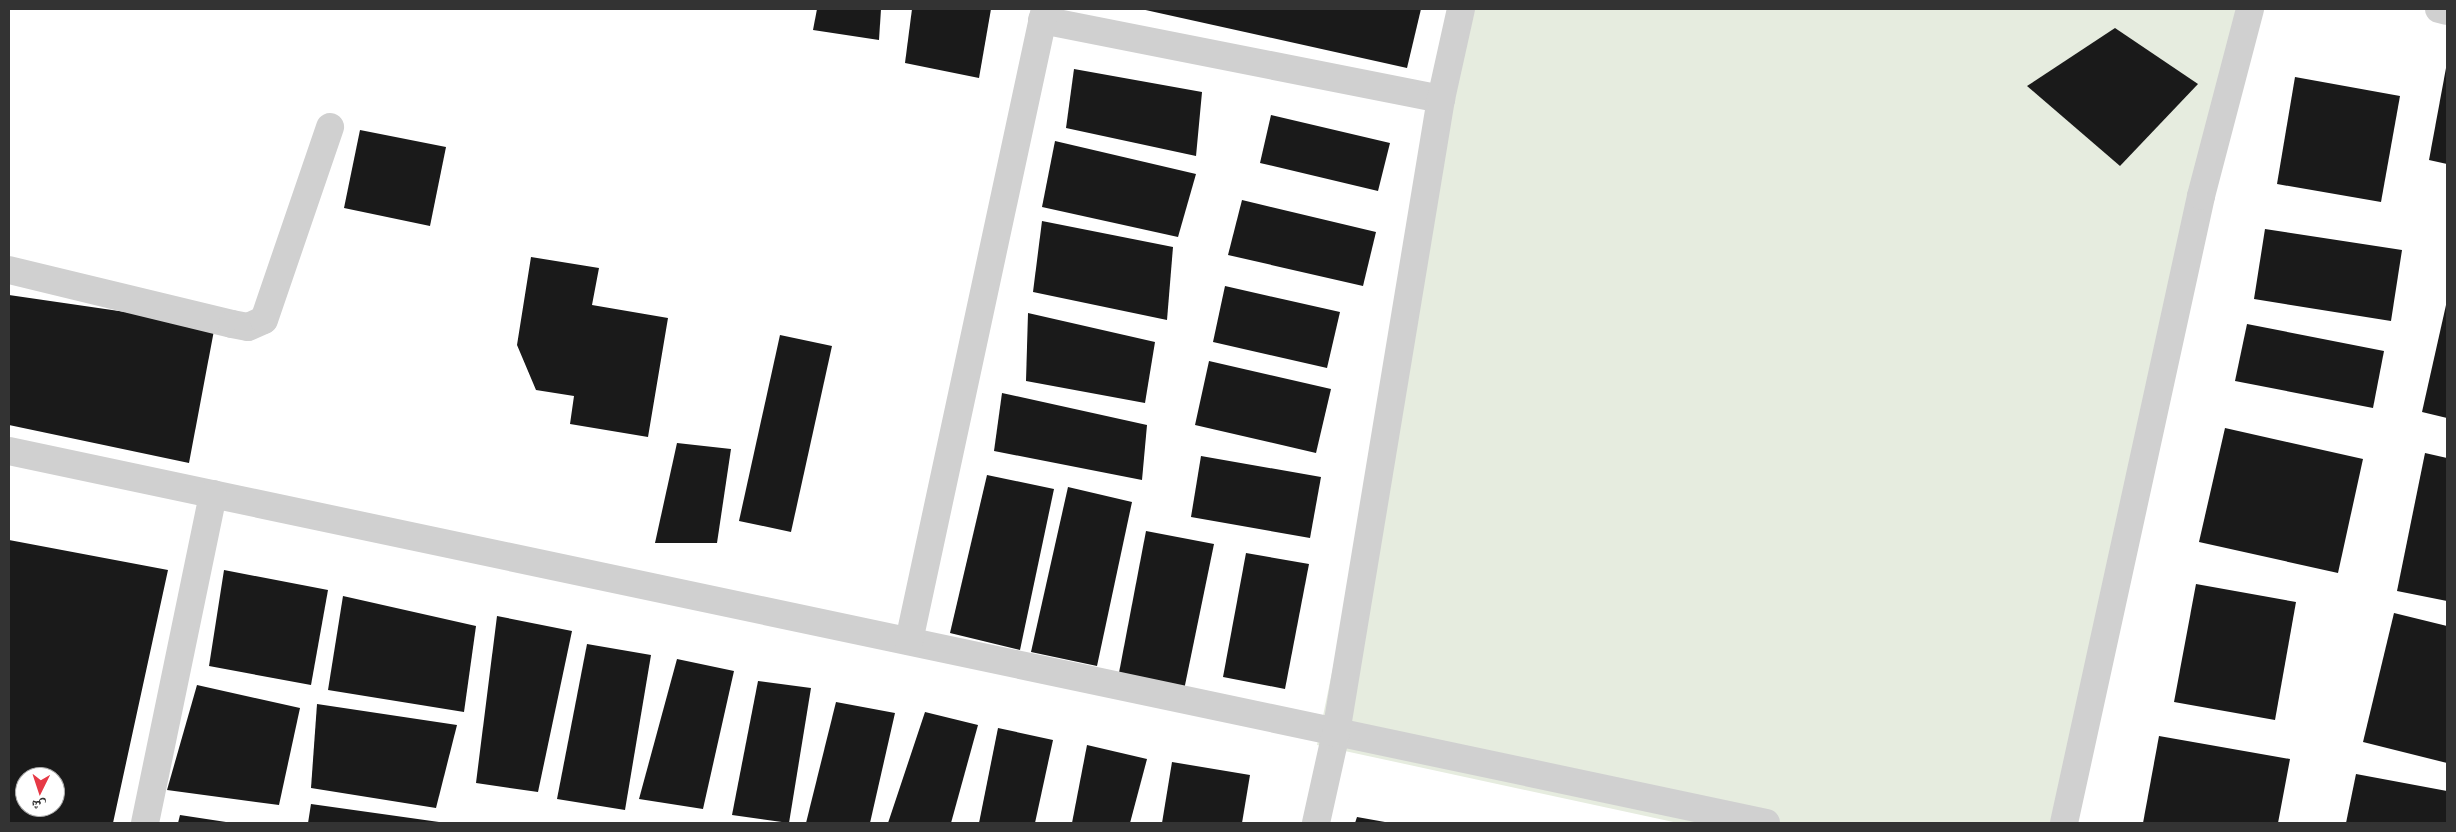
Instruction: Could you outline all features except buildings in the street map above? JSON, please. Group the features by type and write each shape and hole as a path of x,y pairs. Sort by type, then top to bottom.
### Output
{"street":[{"path":"1316,823 1336,733 1441,99 1461,9"},
{"path":"2064,823 2201,196 2250,9"},
{"path":"2438,9 2447,10"},
{"path":"908,641 1044,14 1441,99"},
{"path":"9,270 232,324 248,327 264,320 330,127"},
{"path":"9,451 1766,823"},
{"path":"145,823 213,494"}],"shaded area":[{"path":"1469,9 2243,9 2062,823 1678,823 1317,745"}]}
